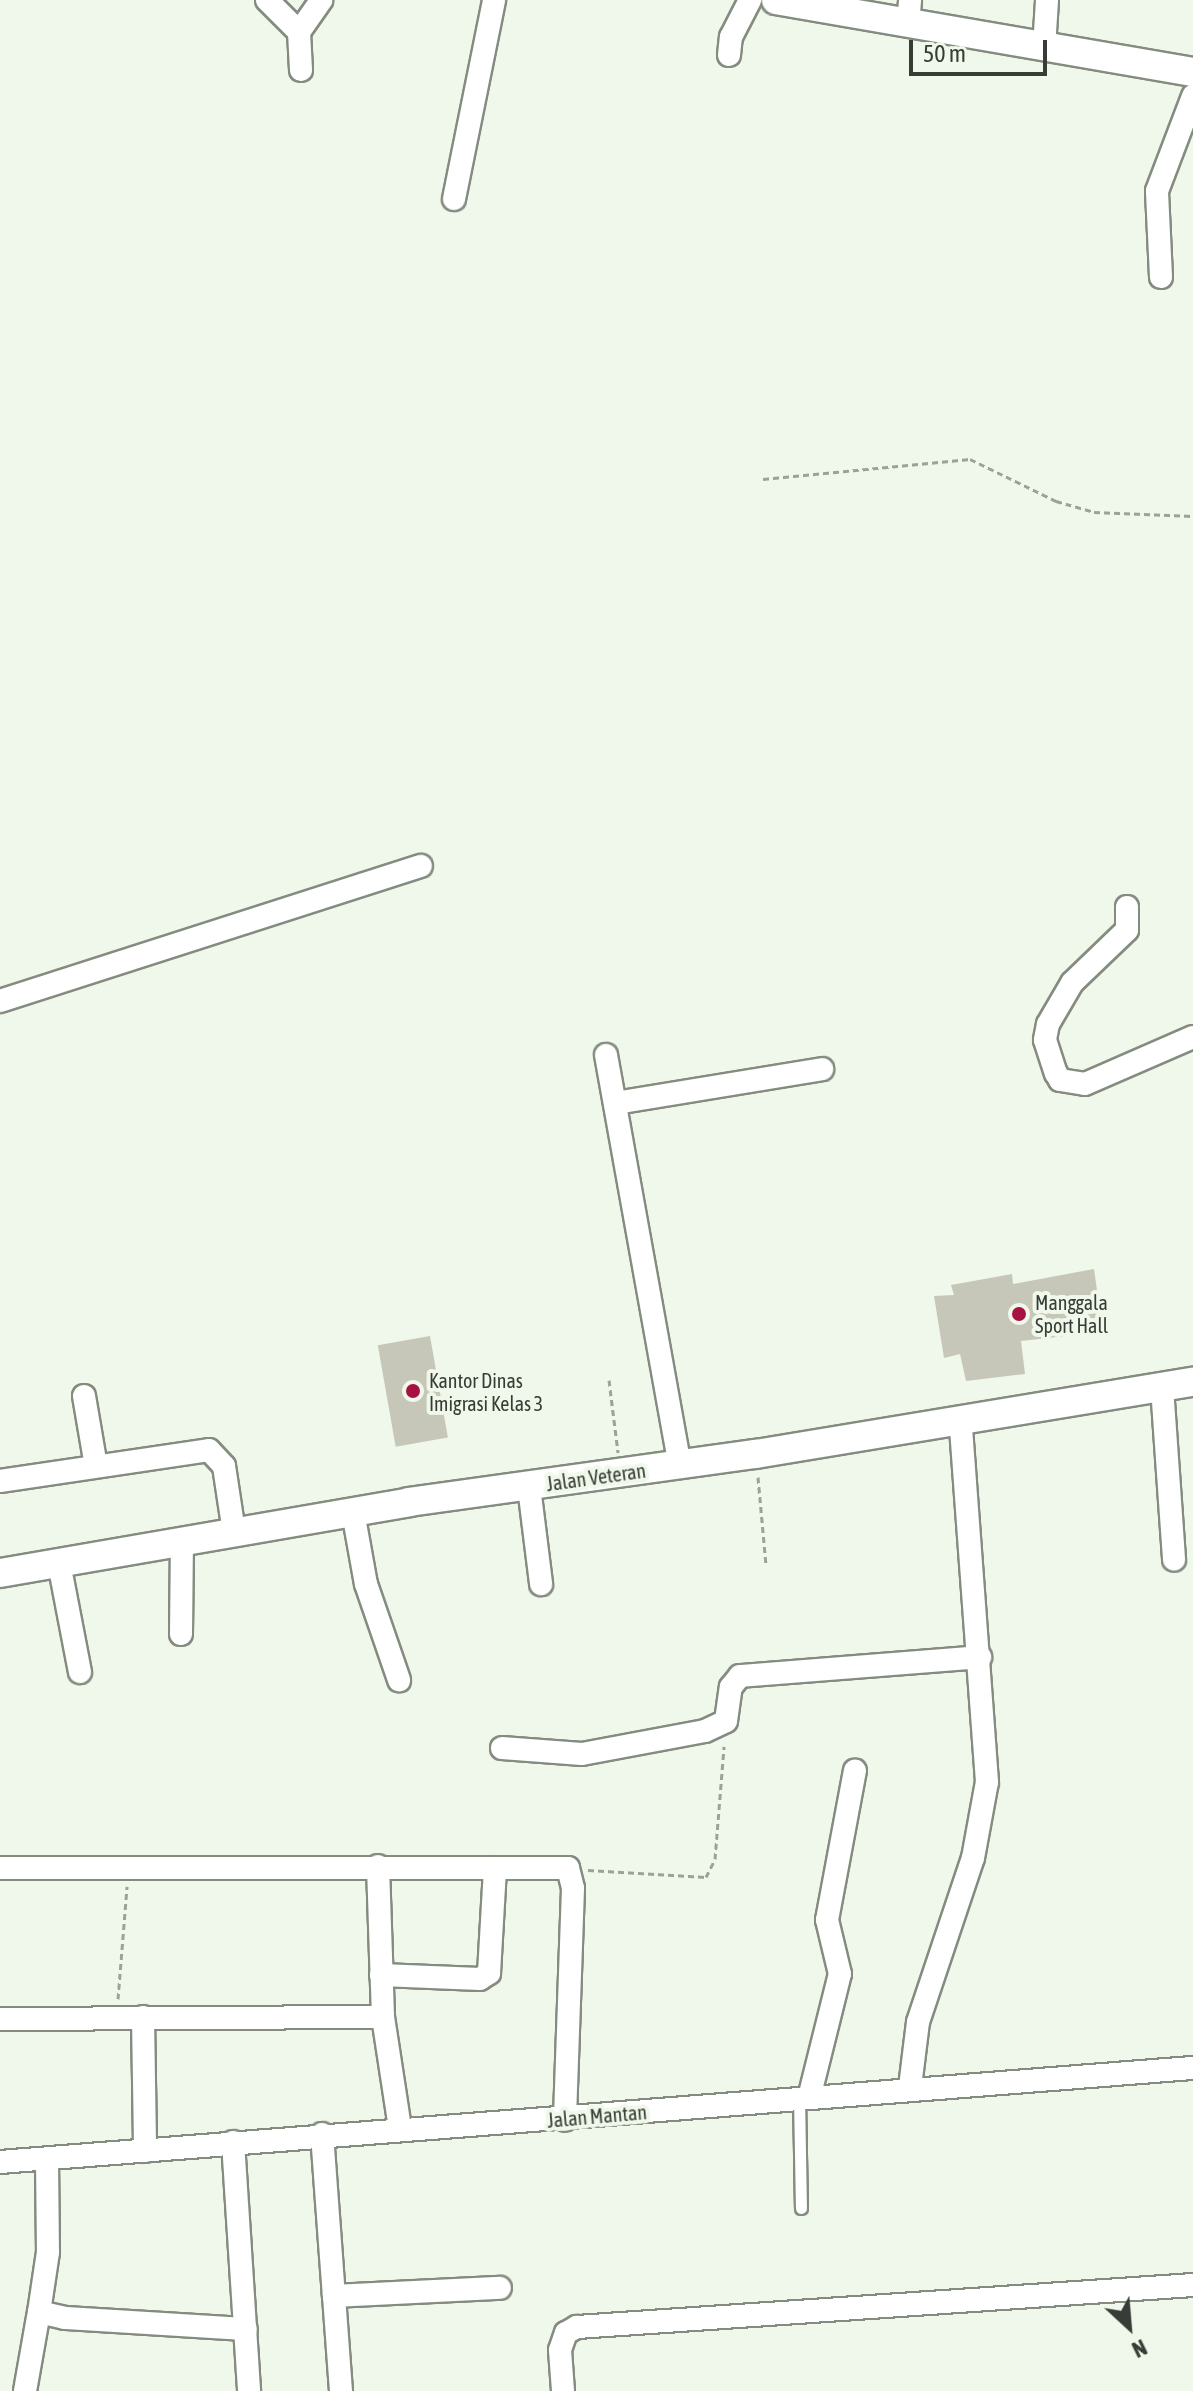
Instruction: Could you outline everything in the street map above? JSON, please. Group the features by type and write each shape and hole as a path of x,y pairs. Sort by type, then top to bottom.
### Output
{"street":[{"path":"267,0 299,32"},
{"path":"301,70 299,32 321,0"},
{"path":"454,199 494,0"},
{"path":"729,55 731,37 750,0"},
{"path":"1044,48 1047,0"},
{"path":"784,1 909,12 1044,48 1193,72"},
{"path":"1161,277 1157,191 1193,96"},
{"path":"0,1001 421,866"},
{"path":"1127,907 1127,930 1114,948 1059,999 1045,1040 1056,1073 1060,1080 1085,1084 1193,1037"},
{"path":"606,1055 680,1465"},
{"path":"615,1103 822,1069"},
{"name":"Jalan Veteran","path":"0,1573 353,1512 756,1454 1193,1382"},
{"path":"1162,1387 1174,1560"},
{"path":"84,1396 96,1466"},
{"path":"910,2087 918,2022 983,1816 987,1782 960,1418"},
{"path":"0,1481 215,1452 224,1466 234,1532"},
{"path":"529,1487 541,1584"},
{"path":"353,1512 366,1584 399,1680"},
{"path":"181,1634 182,1542"},
{"path":"59,1563 80,1672"},
{"path":"502,1748 582,1754 652,1745 724,1724 731,1687 740,1676 980,1657"},
{"path":"804,2095 840,1974 827,1920 855,1771"},
{"path":"378,1866 383,2017 400,2128"},
{"path":"0,1868 568,1868 573,1888 565,2120"},
{"path":"381,1975 480,1979 489,1973 495,1868"},
{"path":"143,2017 145,2151"},
{"path":"0,2019 383,2017"},
{"name":"Jalan Mantan","path":"0,2162 400,2128 565,2120 804,2095 1193,2068"},
{"path":"322,2134 341,2391"},
{"path":"233,2142 249,2391"},
{"path":"25,2391 48,2252 47,2159"},
{"path":"563,2391 560,2350 566,2333 577,2327 1193,2285"},
{"path":"334,2296 500,2288"},
{"path":"39,2312 65,2318 246,2329"}],"lane":[{"path":"801,2208 804,2095"}],"path":[{"path":"763,479 970,459 1083,509 1193,516"},
{"path":"609,1380 621,1473"},
{"path":"756,1454 766,1565"},
{"path":"568,1868 706,1877 715,1859 724,1724"},
{"path":"117,2018 128,1868"}],"building":[{"name":"Manggala Sport Hall","path":"1094,1269 1103,1332 1021,1341 1025,1374 966,1381 960,1354 944,1358 934,1296 954,1295 951,1285 1012,1274 1013,1284"},
{"name":"Kantor Dinas Imigrasi Kelas 3","path":"430,1336 448,1437 396,1447 378,1345"}],"place":[{"name":"Manggala Sport Hall","path":"1019,1314"},
{"name":"Kantor Dinas Imigrasi Kelas 3","path":"413,1391"}]}
